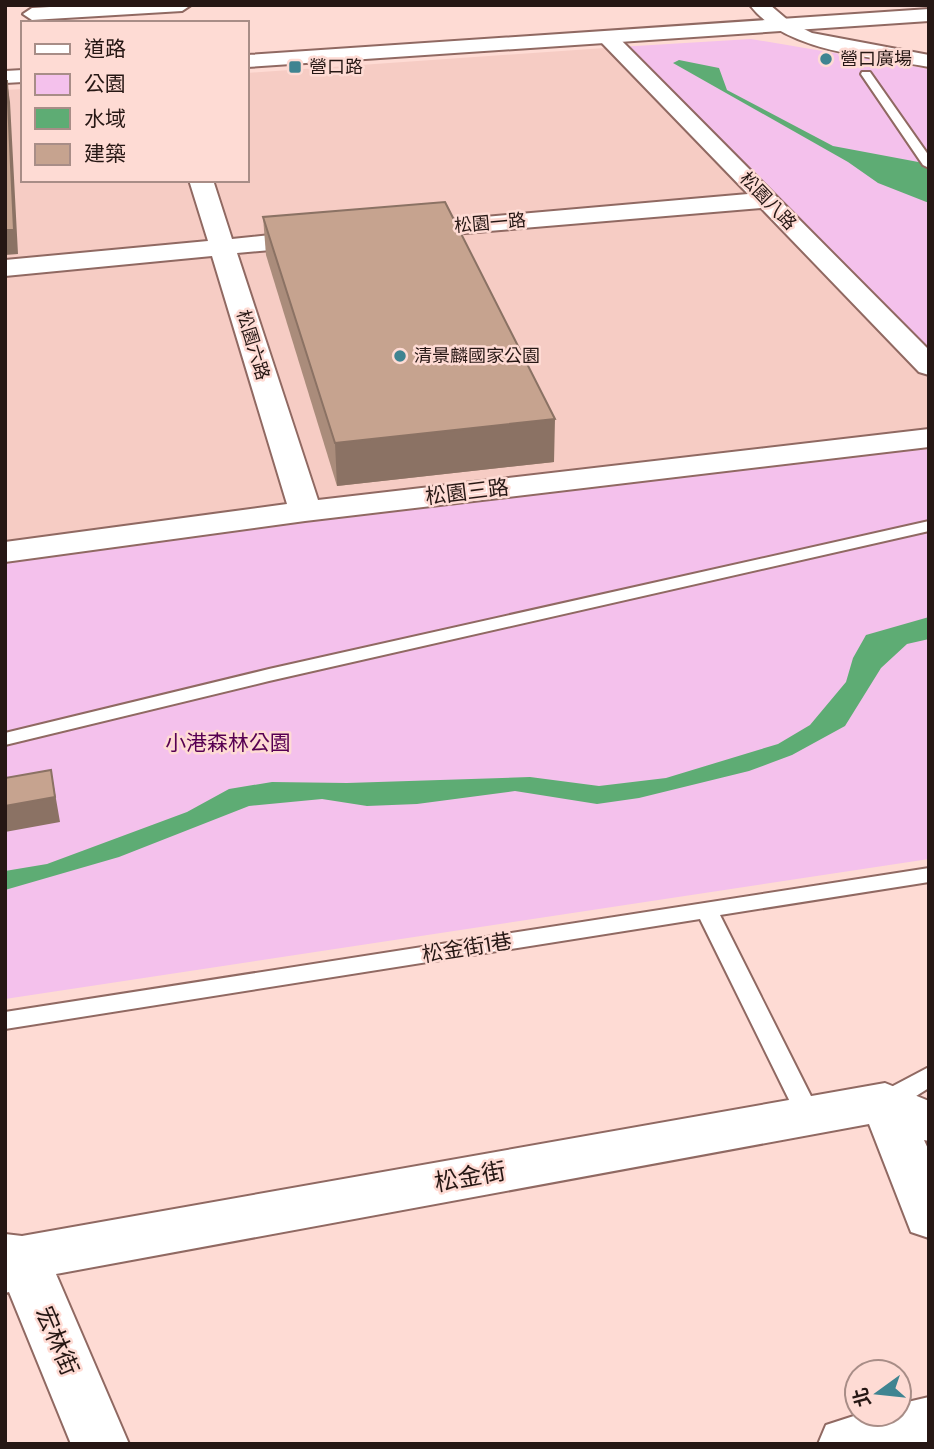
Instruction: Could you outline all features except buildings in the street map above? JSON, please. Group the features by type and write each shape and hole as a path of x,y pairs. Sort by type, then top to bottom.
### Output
{"street":[{"path":"760,5 783,26 806,38 929,61"},
{"path":"32,14 173,6"},
{"path":"248,61 929,15"},
{"name":"松園八路","path":"607,37 929,366"},
{"name":"松園六路","path":"202,182 305,511"},
{"name":"松園一路","path":"376,233 766,200"},
{"path":"5,268 334,237"},
{"name":"松園三路","path":"5,552 305,511 929,438"},
{"path":"907,1112 929,1217"},
{"name":"松金街","path":"11,1262 809,1116 907,1112"},
{"name":"宏林街","path":"11,1262 100,1444"},
{"path":"847,1444 929,1423"}],"lane":[{"path":"866,74 929,165"},
{"path":"5,739 269,675 929,526"},
{"name":"松金街1巷","path":"5,1021 929,875"},
{"path":"707,911 809,1116"},
{"name":"松金街","path":"907,1112 929,1076"}],"shaded area":[{"path":"619,47 929,355 929,449 305,511 5,552 5,90 21,89 21,182 248,182 248,73"}],"green space":[{"path":"751,39 929,69 929,355 619,47"},
{"name":"小港森林公園","path":"929,449 929,859 5,999 5,552 305,511"}],"water":[{"path":"679,60 719,68 727,90 833,146 929,164 929,203 878,183 848,162 673,63"},
{"path":"929,617 929,639 907,644 881,668 845,726 792,755 749,771 639,798 597,804 515,791 417,804 367,806 322,799 249,806 119,857 5,890 5,871 47,864 187,812 229,789 272,782 347,783 530,777 599,786 666,778 778,744 810,725 846,682 853,658 866,635"}],"place":[{"name":"營口廣場","path":"826,59"},
{"name":"營口路","path":"295,67"},
{"name":"清景麟國家公園","path":"400,356"}]}
